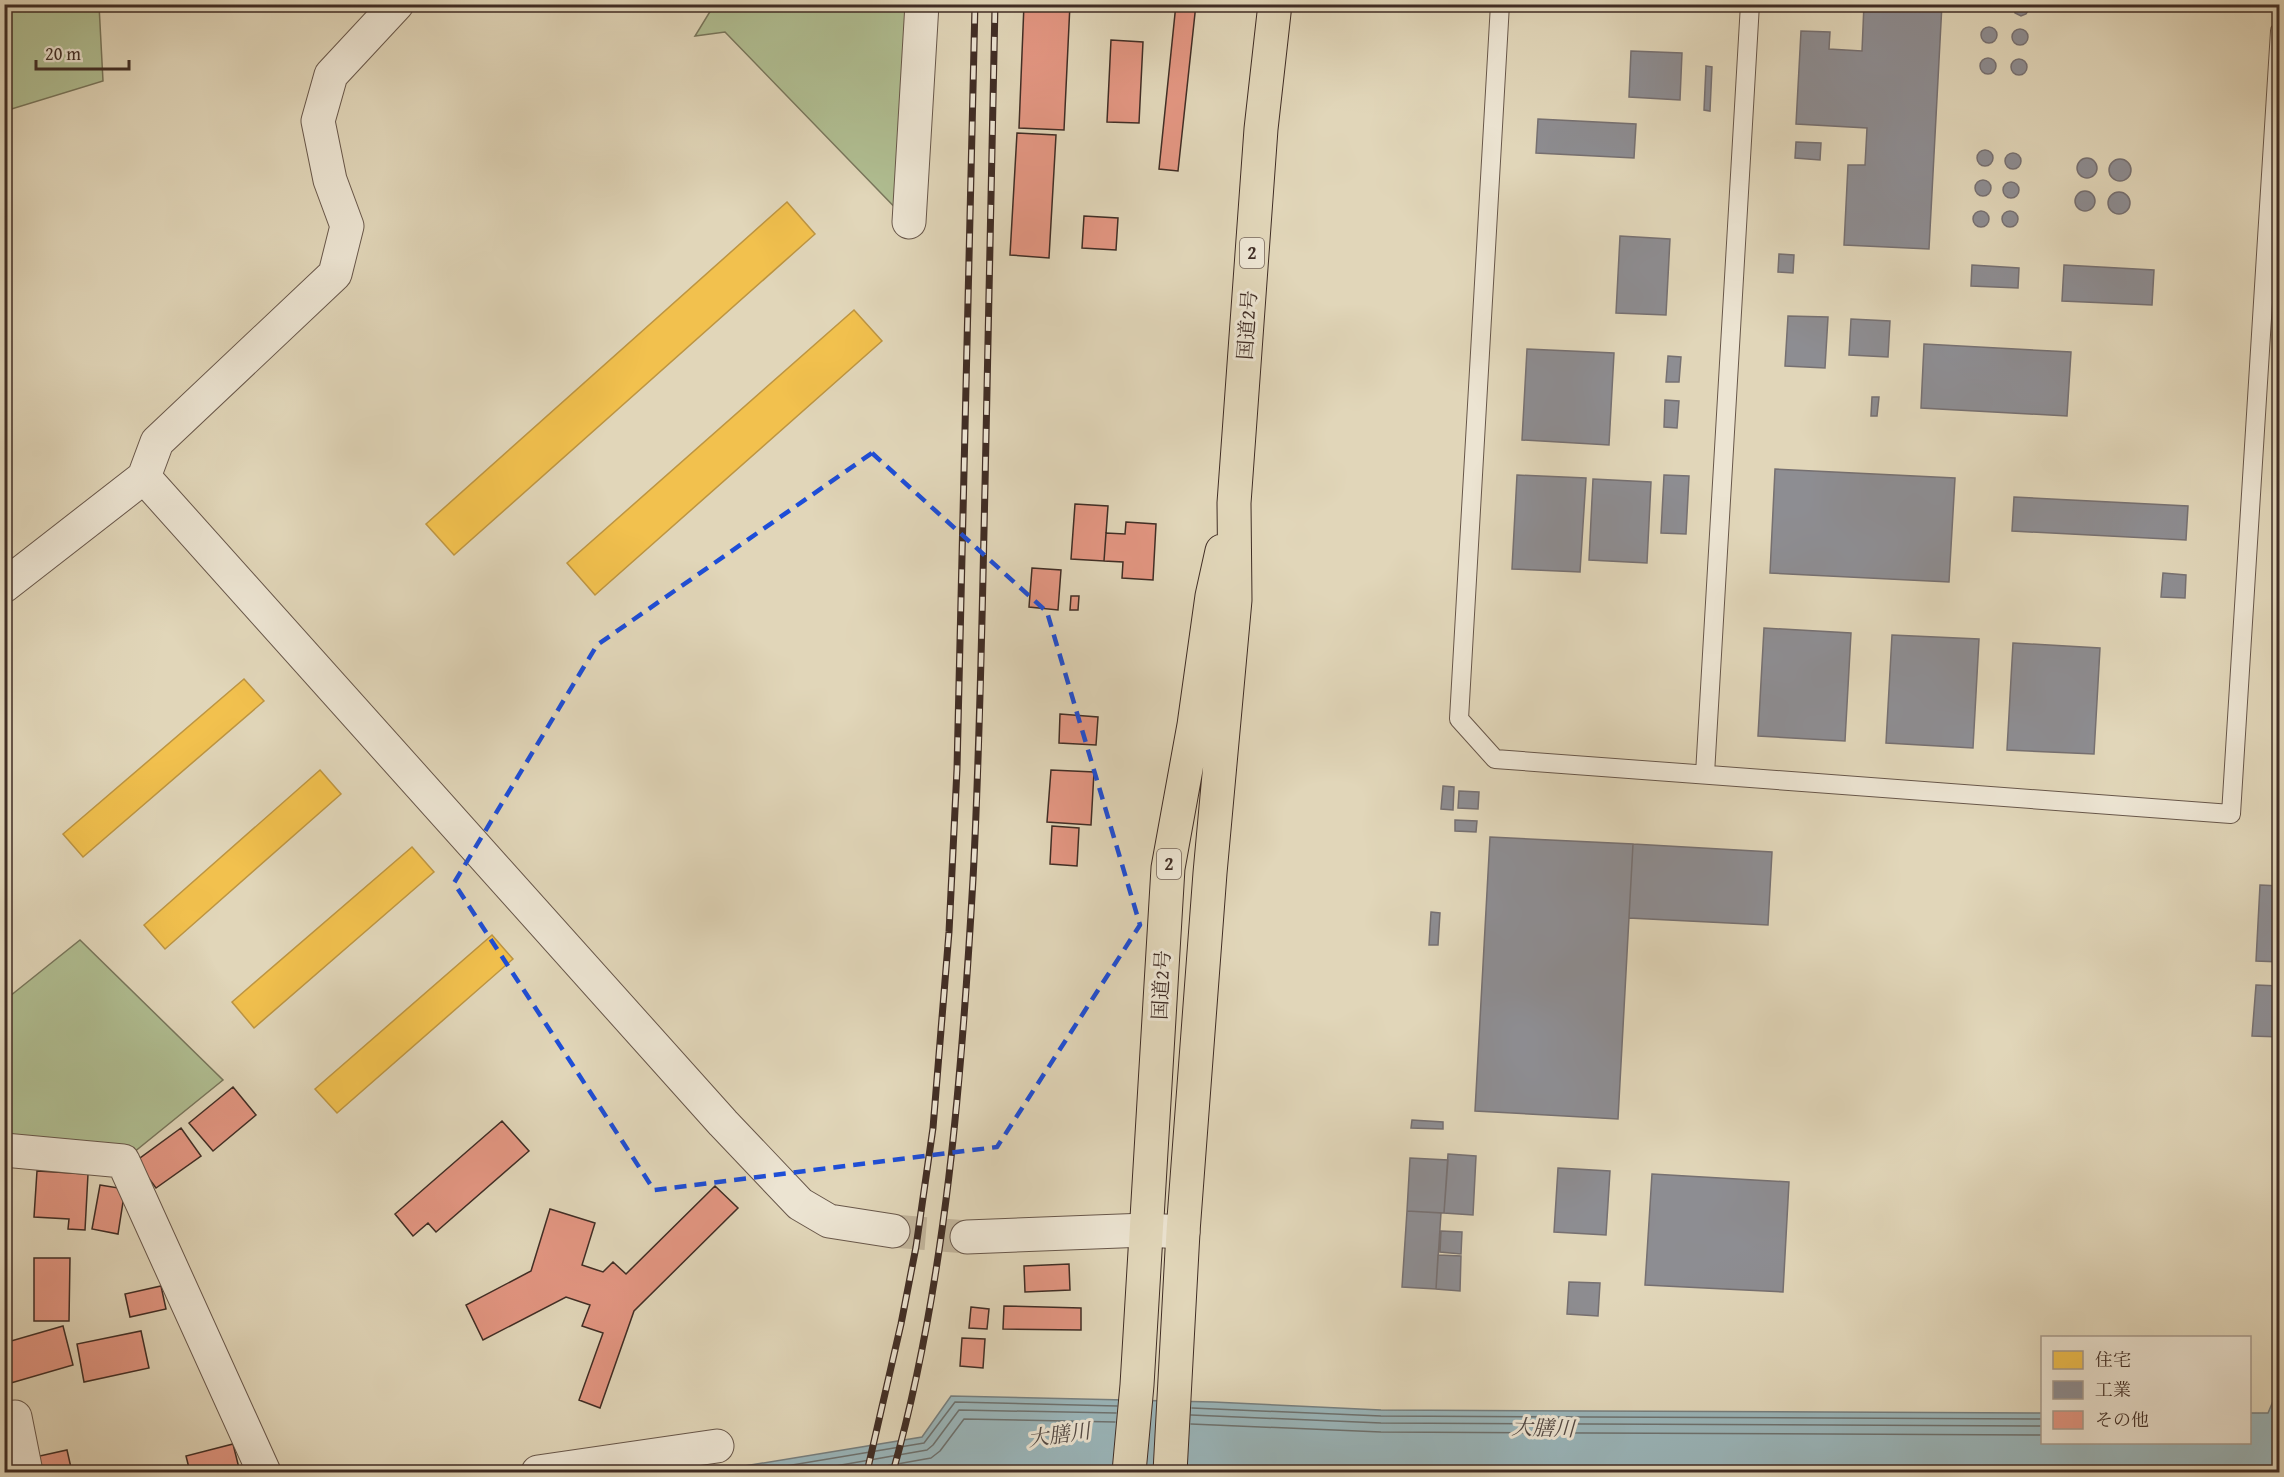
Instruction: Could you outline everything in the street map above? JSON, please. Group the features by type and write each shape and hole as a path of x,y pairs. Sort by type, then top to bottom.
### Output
{"highway":[{"name":"国道2号","path":"1170,1473 1183,1232 1210,873 1235,600 1234,503 1261,129 1275,4"},
{"name":"国道2号","path":"1129,1473 1137,1385 1168,868 1194,725 1212,596 1234,503"}],"street":[{"path":"4,586 144,477 157,442 335,274 347,226 330,180 318,121 331,75 397,4"},
{"path":"909,222 922,4"},
{"path":"144,477 723,1123 800,1204 828,1221 893,1231"},
{"path":"4,1150 123,1161 264,1473"},
{"path":"968,1238 1146,1230 1183,1232"},
{"path":"15,1417 26,1473"},
{"path":"538,1473 717,1446"}],"lane":[{"path":"1500,4 1459,719 1495,759 2231,814 2280,32"},
{"path":"1705,774 1750,4"}],"highlighted area":[{"path":"872,453 1047,612 1140,925 997,1147 654,1190 454,883 597,645"}],"green space":[{"path":"5,4 99,5 103,81 5,111"},
{"path":"714,5 922,5 909,222 725,32 695,36"},
{"path":"80,940 223,1080 123,1161 5,1150 5,1000"}],"water":[{"name":"大膳川","path":"2279,1387 2279,1472 708,1472 922,1437 951,1396 1213,1402 1381,1410 2041,1413 2041,1444 2251,1444 2251,1413 2268,1413"}],"building: 住宅":[{"path":"787,202 815,234 454,555 426,524"},
{"path":"854,310 882,341 595,595 567,563"},
{"path":"244,679 264,701 83,857 63,834"},
{"path":"320,770 341,794 165,949 144,925"},
{"path":"412,847 434,872 254,1028 232,1002"},
{"path":"492,935 513,959 337,1113 315,1089"}],"building: 工業":[{"path":"1631,4 1691,4 1691,8"},
{"path":"1864,4 1942,4 1929,249 1844,245 1848,165 1865,165 1867,128 1796,124 1801,31 1830,32 1829,49 1862,51"},
{"path":"2014,4 2028,4 2029,9 2026,14 2021,16 2015,13"},
{"path":"1989,27 1995,29 1997,35 1995,41 1989,43 1983,41 1981,35 1983,29"},
{"path":"2020,29 2026,31 2028,37 2026,43 2020,45 2014,43 2012,37 2014,31"},
{"path":"1631,51 1682,53 1680,100 1629,97"},
{"path":"1988,58 1994,60 1996,66 1994,72 1988,74 1982,72 1980,66 1982,60"},
{"path":"2019,59 2027,67 2019,75 2011,67"},
{"path":"1706,66 1712,67 1710,111 1704,110"},
{"path":"1538,119 1636,124 1634,158 1536,153"},
{"path":"1796,142 1821,143 1820,160 1795,158"},
{"path":"1985,150 1991,152 1993,158 1991,164 1985,166 1979,164 1977,158 1979,152"},
{"path":"2013,153 2019,155 2021,161 2019,167 2013,169 2007,167 2005,161 2007,155"},
{"path":"2083,158 2091,158 2097,164 2097,172 2091,178 2083,178 2077,172 2077,164"},
{"path":"2120,159 2130,166 2131,170 2124,180 2120,181 2110,174 2109,170 2116,160"},
{"path":"1983,180 1991,188 1983,196 1975,188"},
{"path":"2011,182 2017,184 2019,190 2017,196 2011,198 2005,196 2003,190 2005,184"},
{"path":"2081,191 2089,191 2095,197 2095,205 2089,211 2081,211 2075,205 2075,197"},
{"path":"2119,192 2129,199 2130,203 2123,213 2119,214 2109,207 2108,203 2115,193"},
{"path":"1981,211 1987,213 1989,219 1987,225 1981,227 1975,225 1973,219 1975,213"},
{"path":"2010,211 2016,213 2018,219 2016,225 2010,227 2004,225 2002,219 2004,213"},
{"path":"1620,236 1670,239 1666,315 1616,313"},
{"path":"1779,254 1794,255 1793,273 1778,272"},
{"path":"1972,265 2019,268 2018,288 1971,286"},
{"path":"2064,265 2154,270 2152,305 2062,301"},
{"path":"1788,316 1828,317 1825,368 1785,366"},
{"path":"1851,319 1890,321 1888,357 1849,355"},
{"path":"1924,344 2071,352 2067,416 1921,408"},
{"path":"1527,349 1614,353 1609,445 1522,440"},
{"path":"1668,356 1681,357 1679,382 1666,382"},
{"path":"1872,397 1879,397 1877,416 1871,416"},
{"path":"1665,400 1679,401 1677,428 1664,427"},
{"path":"1775,469 1955,478 1949,582 1770,573"},
{"path":"1517,475 1586,478 1580,572 1512,569"},
{"path":"1664,475 1689,476 1686,534 1661,533"},
{"path":"1593,479 1651,482 1647,563 1589,560"},
{"path":"2014,497 2188,506 2186,540 2012,531"},
{"path":"2163,573 2186,575 2185,598 2161,597"},
{"path":"1764,628 1851,633 1845,741 1758,736"},
{"path":"1892,635 1979,639 1973,748 1886,743"},
{"path":"2013,643 2100,648 2094,754 2007,750"},
{"path":"1443,786 1454,787 1453,810 1441,809"},
{"path":"1459,791 1479,792 1478,809 1458,808"},
{"path":"1455,820 1477,821 1476,832 1455,831"},
{"path":"1490,837 1633,844 1618,1119 1475,1111"},
{"path":"1633,844 1772,852 1768,925 1629,918"},
{"path":"2260,885 2280,886 2280,962 2256,961"},
{"path":"1431,912 1440,913 1438,945 1429,945"},
{"path":"2256,985 2280,986 2280,1037 2252,1036"},
{"path":"1412,1120 1443,1122 1443,1129 1411,1128"},
{"path":"1448,1154 1476,1156 1473,1215 1444,1213"},
{"path":"1410,1158 1448,1160 1444,1213 1407,1211"},
{"path":"1558,1168 1610,1171 1606,1235 1554,1232"},
{"path":"1652,1174 1789,1182 1783,1292 1645,1285"},
{"path":"1407,1211 1441,1213 1436,1289 1402,1287"},
{"path":"1441,1231 1462,1232 1461,1254 1440,1252"},
{"path":"1438,1255 1461,1256 1460,1291 1436,1289"},
{"path":"1569,1282 1600,1283 1598,1316 1567,1314"}],"building: その他":[{"path":"1024,4 1070,4 1064,130 1019,128"},
{"path":"1176,4 1196,4 1178,171 1159,169"},
{"path":"1111,40 1143,42 1139,123 1107,122"},
{"path":"1017,133 1056,135 1049,258 1010,255"},
{"path":"1084,216 1118,218 1116,250 1082,248"},
{"path":"1075,504 1108,506 1104,561 1071,559"},
{"path":"1126,522 1156,524 1153,580 1122,578 1123,562 1104,561 1106,533 1125,534"},
{"path":"1032,568 1061,570 1058,610 1029,607"},
{"path":"1071,596 1079,596 1078,610 1070,610"},
{"path":"1060,714 1098,717 1096,745 1059,743"},
{"path":"1051,770 1094,772 1091,825 1047,822"},
{"path":"1052,826 1079,828 1077,866 1050,864"},
{"path":"233,1087 256,1115 213,1151 189,1123"},
{"path":"502,1121 529,1151 436,1232 428,1223 413,1236 395,1214"},
{"path":"181,1128 201,1156 156,1188 136,1161"},
{"path":"37,1171 88,1174 85,1230 68,1229 69,1219 34,1217"},
{"path":"100,1185 125,1189 118,1234 92,1229"},
{"path":"715,1186 738,1208 634,1311 600,1408 579,1400 603,1333 582,1326 590,1305 566,1297 483,1340 466,1305 531,1271 550,1209 595,1223 582,1265 603,1272 613,1262 626,1274"},
{"path":"34,1258 70,1258 69,1321 34,1321"},
{"path":"1069,1264 1070,1290 1025,1292 1024,1266"},
{"path":"161,1286 166,1309 130,1317 125,1294"},
{"path":"1004,1306 1081,1308 1081,1330 1003,1329"},
{"path":"971,1307 989,1309 987,1329 969,1328"},
{"path":"63,1326 73,1365 4,1385 4,1343"},
{"path":"141,1331 149,1368 84,1382 77,1344"},
{"path":"962,1338 985,1339 983,1368 960,1366"},
{"path":"233,1444 240,1472 190,1472 186,1456"},
{"path":"67,1450 72,1472 38,1472 35,1457"}],"tunnel":[{"path":"893,1231 967,1237"}],"railway":[{"path":"867,1472 916,1247 933,1128 949,932 957,769 975,4"},
{"path":"893,1472 911,1400 939,1253 957,1102 969,953 980,682 995,4"}]}
